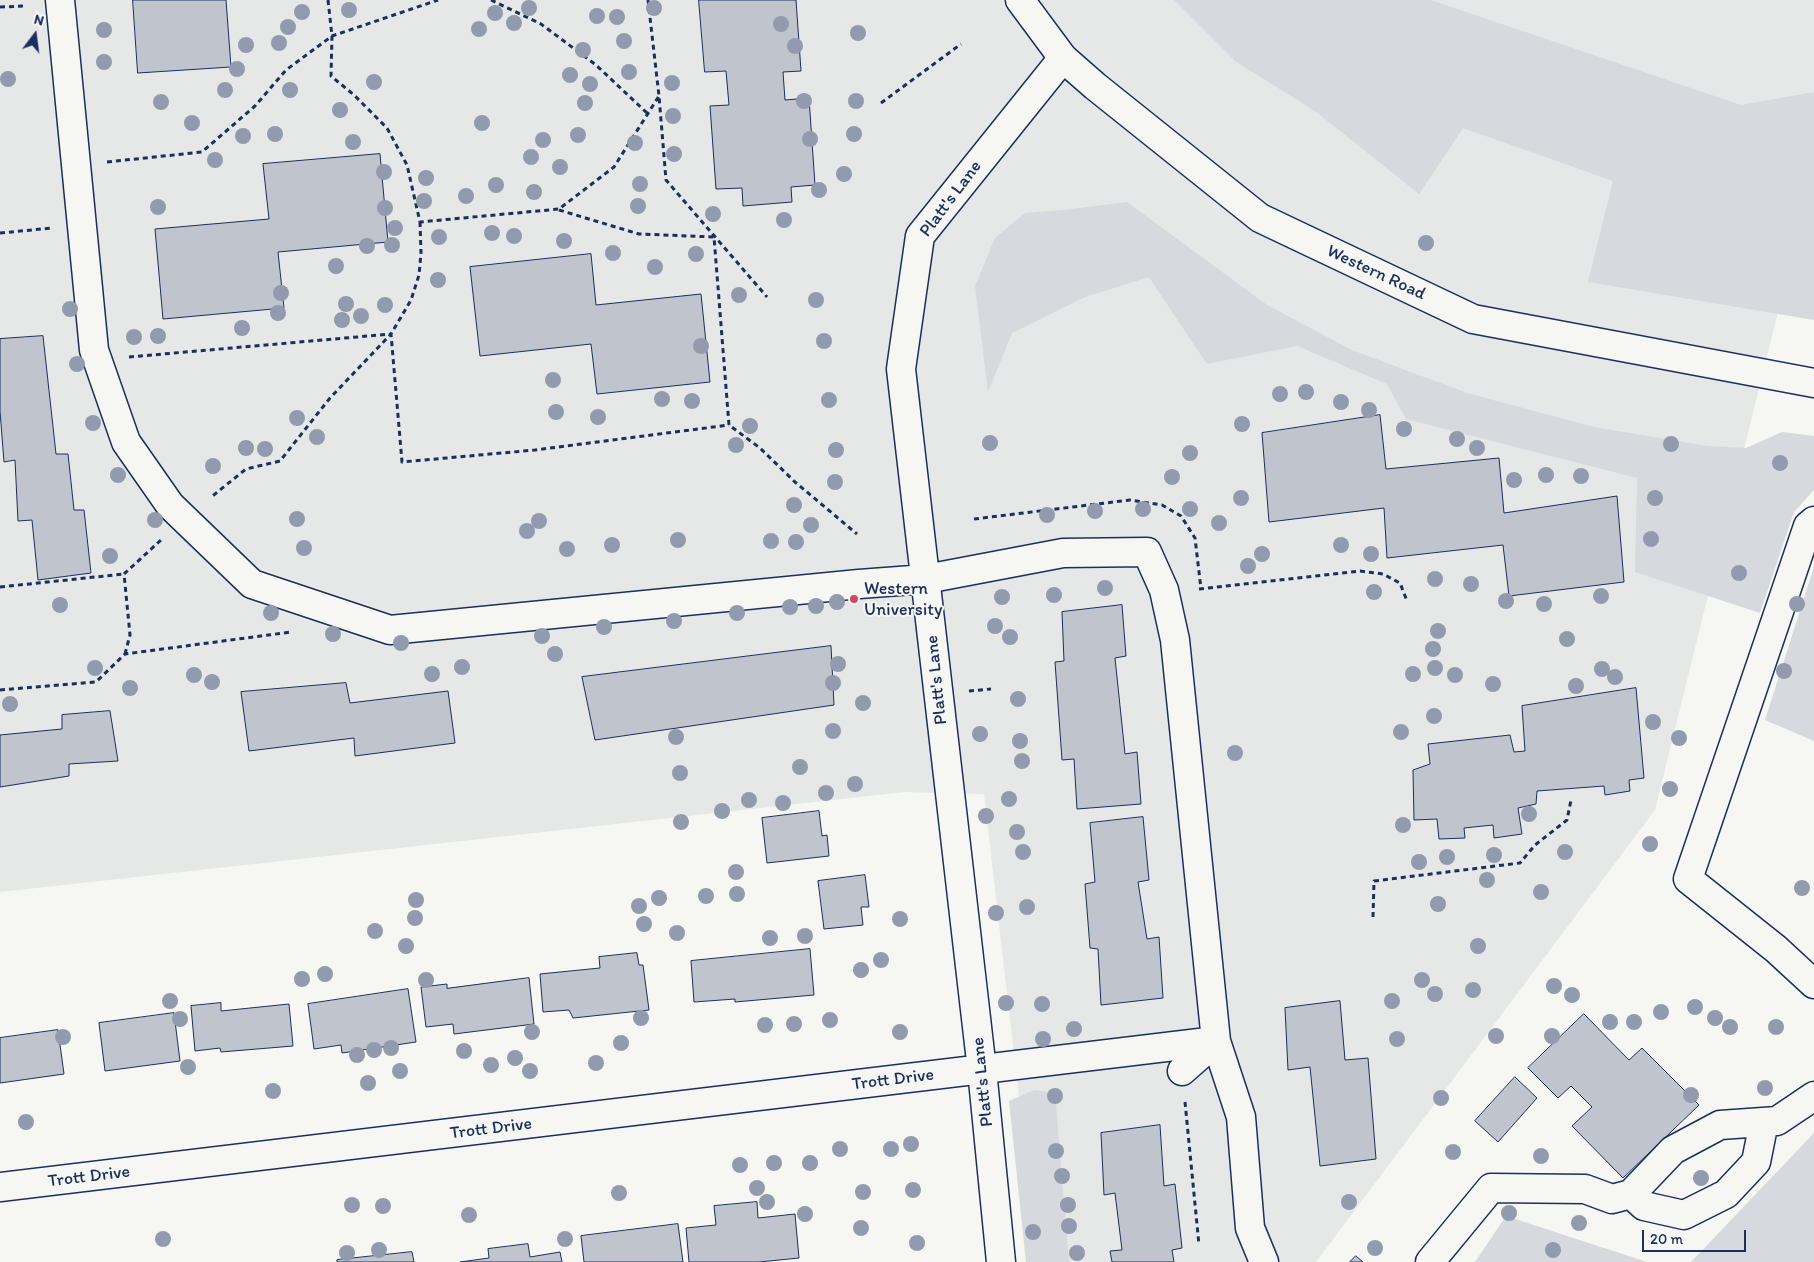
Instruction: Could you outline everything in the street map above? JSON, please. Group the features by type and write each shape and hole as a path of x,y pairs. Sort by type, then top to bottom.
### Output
{"street":[{"path":"60,0 94,350 126,442 170,506 252,584 390,630 859,584 926,580 1062,554 1147,552 1164,590 1175,640 1216,1041 1241,1117 1250,1228 1264,1262"},
{"name":"Western Road","path":"1020,0 1063,58 1095,86 1260,218 1473,319 1814,383"},
{"name":"Platt's Lane","path":"1001,1262 982,1070 901,370 920,236 1063,58"},
{"path":"1814,522 1808,526 1688,880 1776,950 1814,984"},
{"path":"1182,1071 1216,1041"},
{"name":"Trott Drive","path":"0,1187 1216,1041"},
{"path":"1430,1262 1491,1188 1585,1189 1612,1199 1632,1194 1673,1150 1720,1125 1777,1121 1814,1096"},
{"path":"1632,1194 1644,1206 1684,1215 1726,1194 1756,1162 1764,1122"}],"path":[{"path":"0,587 124,574 183,519 246,469 280,461 330,398 391,334 411,300 419,275 421,253 420,222 407,165 387,128 331,76 332,36 328,0"},
{"path":"107,162 202,152 255,106 286,70 332,36 438,0"},
{"path":"491,0 541,24 596,65 648,113"},
{"path":"648,0 666,180 767,297"},
{"path":"0,7 25,6"},
{"path":"881,104 961,44"},
{"path":"559,209 614,167 659,96"},
{"path":"420,222 559,209 639,234 714,237"},
{"path":"0,232 52,228"},
{"path":"714,237 729,425"},
{"path":"127,357 391,334"},
{"path":"391,334 402,462 535,450 729,425 760,448 795,482 856,534"},
{"path":"1164,590 1201,589 1360,570 1383,574 1400,583 1407,601"},
{"path":"0,690 96,682 125,654 130,635 124,574"},
{"path":"125,654 291,632"},
{"path":"1373,917 1374,881 1520,863 1535,845 1567,820 1571,800"},
{"path":"1182,1071 1199,1245"}],"shaded area":[{"name":"Western University","path":"0,0 1814,0 1814,166 1655,810 1316,1262 1038,1262 984,794 905,792 0,892"},
{"path":"1174,0 1431,0 1741,105 1814,92 1814,320 1588,282 1613,181 1463,128 1419,194 1315,111 1235,61"},
{"path":"1127,202 1267,305 1352,350 1467,393 1594,427 1707,446 1746,448 1782,432 1814,436 1814,490 1794,512 1760,613 1635,572 1637,478 1406,419 1387,384 1297,346 1207,364 1149,277 1085,297 1012,333 988,392 975,286 995,238 1025,213"},
{"path":"1814,567 1814,741 1765,720"},
{"path":"1034,1090 1055,1093 1069,1262 1026,1262 1009,1101"},
{"path":"1814,1133 1814,1262 1691,1262"},
{"path":"1506,1216 1647,1262 1475,1262"}],"building":[{"path":"133,0 226,0 231,67 138,73"},
{"path":"699,0 796,0 801,71 783,72 785,100 809,98 815,185 791,187 792,202 743,206 742,188 716,189 710,106 729,105 726,71 705,72"},
{"path":"380,154 388,242 278,252 284,308 163,319 155,229 269,219 263,164"},
{"path":"591,254 596,305 701,294 710,382 597,394 591,344 480,356 470,267"},
{"path":"43,336 56,454 68,454 74,510 84,510 91,573 38,580 32,520 18,521 15,460 4,462 0,411 0,339"},
{"path":"1380,415 1386,469 1499,458 1504,513 1617,496 1624,582 1509,596 1503,545 1387,558 1384,508 1269,522 1262,433"},
{"path":"1122,605 1126,656 1115,658 1125,754 1137,752 1141,804 1077,809 1074,759 1062,760 1055,662 1064,661 1062,612"},
{"path":"831,646 834,705 595,740 582,677"},
{"path":"346,683 350,703 448,691 455,743 355,756 354,738 249,751 241,692"},
{"path":"1636,688 1644,778 1629,780 1630,791 1605,795 1604,786 1537,791 1536,804 1518,808 1522,834 1494,838 1493,825 1464,828 1465,838 1439,839 1437,819 1414,820 1413,770 1430,764 1428,744 1510,735 1514,752 1525,751 1522,706"},
{"path":"110,711 118,761 69,764 69,776 0,787 0,735 62,729 62,715"},
{"path":"819,811 822,836 827,835 829,856 767,863 762,818"},
{"path":"1143,817 1149,880 1138,882 1147,939 1159,937 1163,998 1101,1005 1098,949 1090,948 1085,884 1095,882 1090,823"},
{"path":"865,875 869,907 861,907 863,925 824,929 818,881"},
{"path":"810,949 814,995 735,1002 735,999 694,1002 691,961"},
{"path":"637,953 639,965 643,965 649,1010 573,1018 569,1010 543,1012 540,974 600,968 599,957"},
{"path":"529,978 534,1024 454,1034 453,1024 426,1027 421,987 447,984 447,988"},
{"path":"408,989 416,1042 342,1053 341,1045 314,1049 308,1004"},
{"path":"1340,1001 1345,1060 1368,1058 1376,1159 1320,1166 1310,1067 1288,1070 1285,1008"},
{"path":"221,1003 221,1011 289,1004 293,1046 221,1052 220,1048 195,1051 191,1006"},
{"path":"174,1013 180,1061 105,1071 99,1023"},
{"path":"1584,1014 1629,1060 1642,1048 1699,1105 1623,1178 1572,1126 1592,1107 1571,1086 1558,1098 1528,1068"},
{"path":"58,1030 64,1074 0,1083 0,1038"},
{"path":"1515,1077 1537,1098 1498,1142 1475,1121"},
{"path":"1160,1125 1164,1186 1175,1184 1182,1248 1172,1250 1174,1262 1112,1262 1110,1251 1122,1250 1115,1193 1104,1195 1101,1133"},
{"path":"757,1202 758,1218 795,1214 799,1258 759,1262 689,1262 686,1228 716,1225 714,1206"},
{"path":"678,1224 683,1262 584,1262 581,1236"},
{"path":"528,1244 530,1257 560,1252 562,1262 460,1262 489,1258 488,1249"},
{"path":"412,1252 414,1262 337,1262 337,1260"},
{"path":"1356,1256 1363,1262 1350,1262"}],"place":[{"name":"Western University","path":"854,599"}]}
